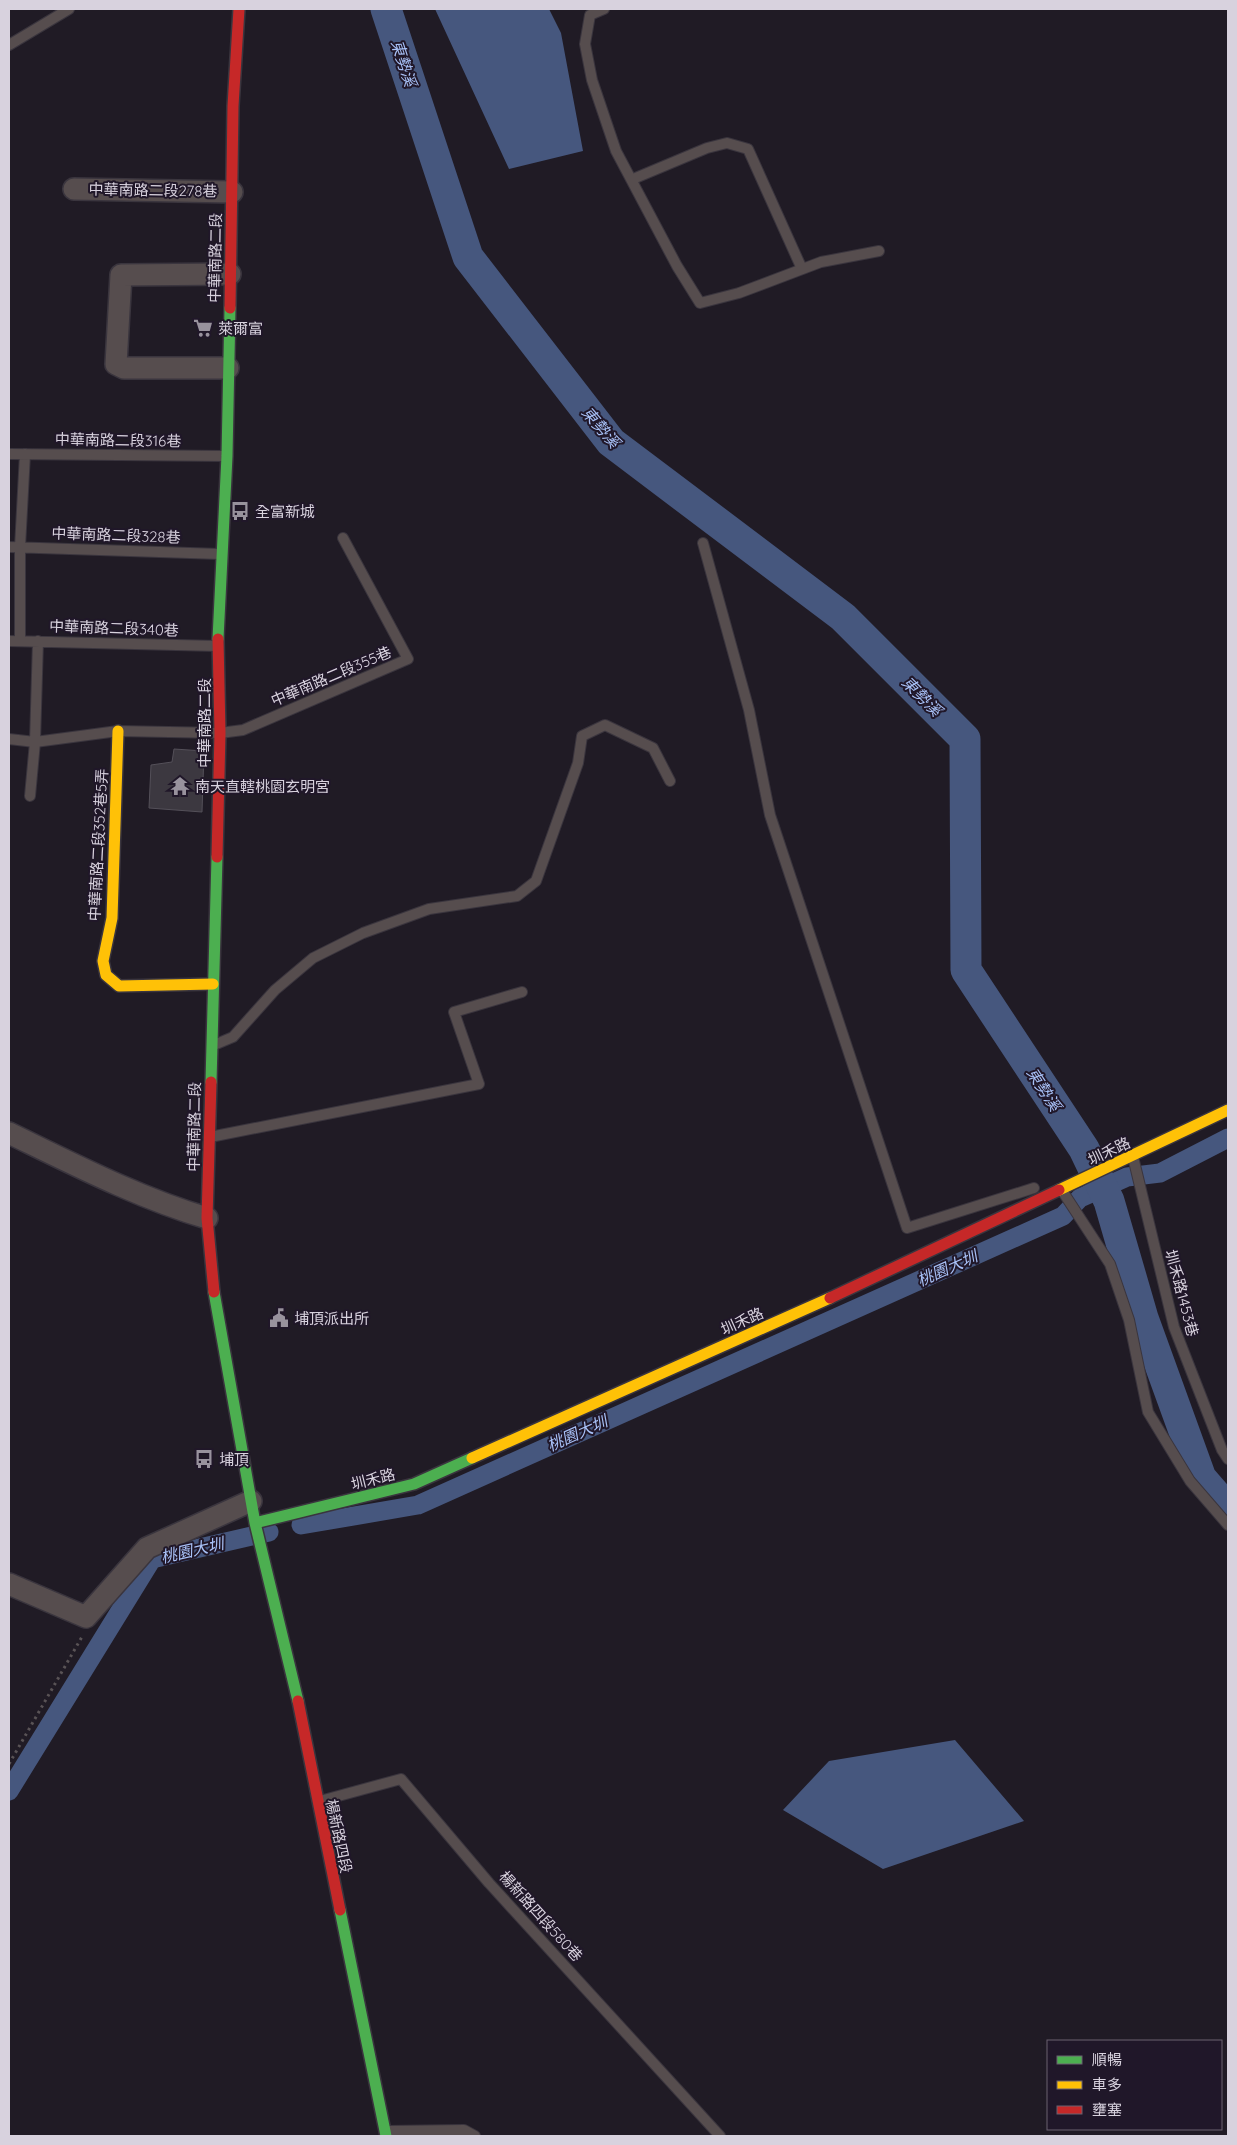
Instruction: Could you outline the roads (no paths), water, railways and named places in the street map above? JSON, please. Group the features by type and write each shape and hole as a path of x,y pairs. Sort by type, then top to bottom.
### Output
{"main road":[{"name":"中華南路二段","path":"238,9 227,456 218,646 220,733 210,1046 208,1218 215,1308 255,1523"},
{"name":"中華南路二段352巷5弄","path":"118,731 112,918 103,961 106,975 119,986 213,984"},
{"name":"圳禾路","path":"255,1523 414,1484 803,1311 1121,1162 1134,1161 1228,1110"},
{"name":"楊新路四段","path":"255,1523 288,1653 316,1802 386,2134"}],"street":[{"name":"中華南路二段278巷","path":"74,189 232,192"},
{"path":"228,368 124,368 116,364 122,275 230,274"},
{"path":"9,1133 78,1167 179,1210 208,1218"},
{"path":"9,1584 86,1617 147,1548 251,1501"}],"lane":[{"path":"9,45 69,9"},
{"path":"604,9 590,15 585,44 592,80 616,151 633,179 677,266 700,303 739,293 821,262 878,251"},
{"path":"633,179 707,148 727,144 748,148 802,269"},
{"name":"中華南路二段316巷","path":"9,454 227,456"},
{"path":"20,641 20,547 25,454"},
{"name":"中華南路二段355巷","path":"220,733 243,730 408,659 343,538"},
{"path":"703,543 749,710 770,815 907,1228 1035,1188 1065,1188 1068,1200 1110,1264 1129,1320 1148,1412 1190,1481 1228,1525"},
{"name":"中華南路二段328巷","path":"9,547 223,554"},
{"name":"中華南路二段340巷","path":"9,641 218,646"},
{"path":"30,796 35,742 38,641"},
{"path":"210,1046 233,1037 275,990 313,958 363,933 429,909 518,896 536,881 578,763 582,736 605,725 653,748 670,781"},
{"path":"9,739 35,742 118,731 220,733"},
{"path":"209,1137 478,1084 454,1012 522,992"},
{"name":"圳禾路1453巷","path":"1134,1161 1174,1327 1222,1450 1228,1458"},
{"name":"楊新路四段580巷","path":"316,1802 401,1779 490,1883 720,2136"},
{"path":"386,2134 464,2130 475,2136"}],"water":[{"path":"435,9 549,9 561,33 583,151 509,169"},
{"path":"955,1740 1024,1821 883,1869 783,1810 829,1761"}],"waterway":[{"name":"東勢溪","path":"386,9 468,257 611,442 843,617 965,739 966,970 1084,1149 1109,1201 1143,1318 1201,1478 1228,1509"},
{"name":"桃園大圳","path":"301,1525 418,1505 1063,1216 1080,1198 1127,1177 1160,1173 1228,1138"},
{"name":"桃園大圳","path":"9,1791 152,1559 269,1532"}],"place":[{"name":"萊爾富","path":"203,328"},
{"name":"全富新城","path":"240,511"},
{"name":"南天直轄桃園玄明宮","path":"180,786"},
{"name":"埔頂派出所","path":"279,1318"},
{"name":"埔頂","path":"204,1459"}]}
